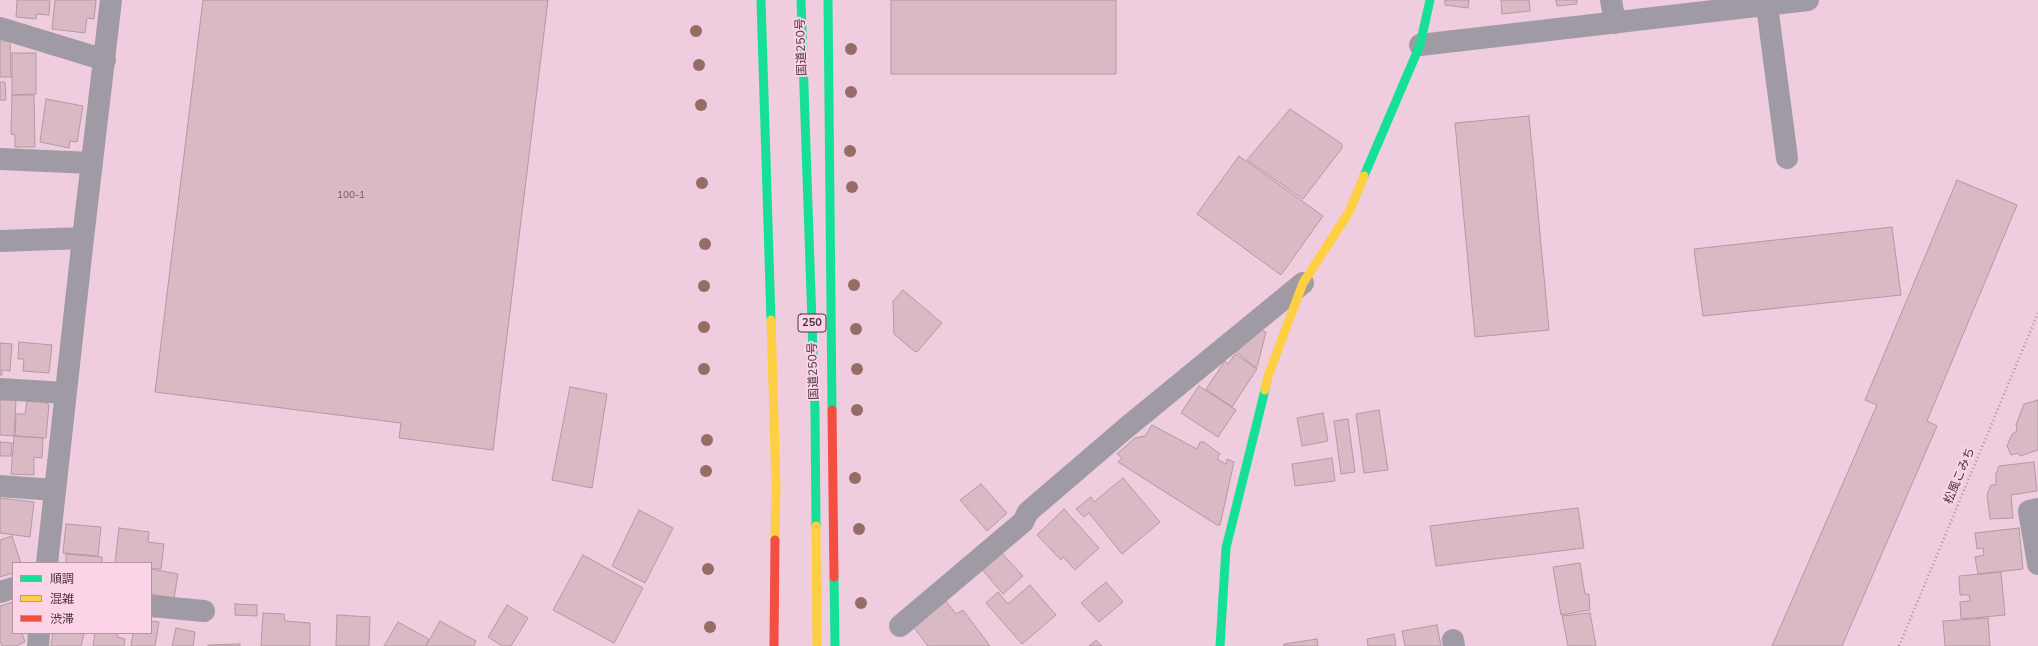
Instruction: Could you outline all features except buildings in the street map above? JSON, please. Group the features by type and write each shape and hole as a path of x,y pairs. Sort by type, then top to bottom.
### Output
{"main road":[{"path":"761,0 776,485 774,646"},
{"name":"国道250号","path":"801,0 815,411 817,646"},
{"name":"250","path":"828,0 835,646"},
{"path":"1220,646 1226,548 1268,376 1303,282 1349,212 1420,45 1430,0"}],"street":[{"path":"47,562 82,238 105,60 111,0"},
{"path":"1612,0 1615,23"},
{"path":"1420,45 1615,23 1733,5 1767,6 1808,0"},
{"path":"1767,6 1787,158"},
{"path":"0,28 105,60"},
{"path":"0,159 92,163"},
{"path":"0,241 82,238"},
{"path":"900,626 1023,522 1028,512 1108,443 1303,282"},
{"path":"0,389 65,393"},
{"path":"0,486 54,490"},
{"path":"2038,509 2029,511 2038,564"},
{"path":"0,592 12,588"},
{"path":"152,606 204,611"},
{"path":"38,646 39,634"}],"path":[{"name":"松風こみち","path":"1899,646 2038,313"}],"traffic: fast":[{"path":"761,0 771,320"},
{"path":"801,0 815,411 816,526"},
{"path":"828,0 832,410"},
{"path":"1364,176 1420,45 1430,0"},
{"path":"1220,646 1226,548 1265,390"},
{"path":"834,577 835,646"}],"traffic: slow":[{"path":"1265,390 1268,376 1303,283 1349,212 1364,176"},
{"path":"771,320 776,485 775,540"},
{"path":"816,526 817,646"}],"traffic: jam":[{"path":"832,410 834,577"},
{"path":"774,646 775,540"}]}
